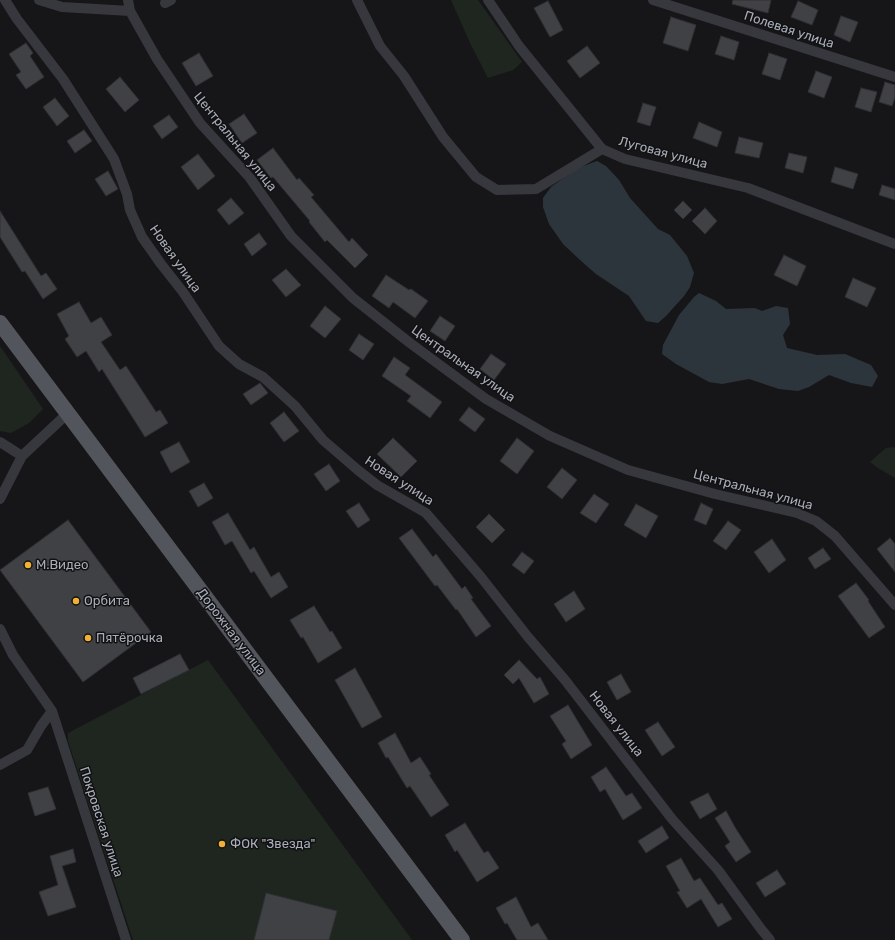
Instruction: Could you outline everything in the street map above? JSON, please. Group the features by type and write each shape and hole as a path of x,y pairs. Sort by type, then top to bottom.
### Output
{"main road":[{"name":"Дорожная улица","path":"0,324 462,940"}],"street":[{"name":"Новая улица","path":"5,0 17,19 63,79 114,159 127,194 130,210 142,237 183,292 219,346 239,364 262,377 295,406 323,440 359,471 377,485 426,513 481,577 528,637 565,680 672,819 718,870 770,940"},
{"path":"39,0 62,7 132,15"},
{"name":"Центральная улица","path":"128,0 132,15 157,59 200,123 250,178 291,236 353,298 410,343 486,399 550,436 628,470 715,494 797,513 816,521 835,536 895,605"},
{"path":"357,0 380,46 404,76 443,136 476,177 497,190 536,189 602,149"},
{"name":"Луговая улица","path":"488,0 519,46 602,149 625,159 748,188 895,244"},
{"name":"Полевая улица","path":"653,0 895,77"},
{"path":"0,499 22,456 68,414"},
{"path":"0,442 22,456"},
{"name":"Покровская улица","path":"0,629 13,655 52,711 126,940"},
{"path":"0,765 27,750 52,711"}],"shaded area":[{"path":"451,0 478,0 522,62 513,70 488,78 471,45"},
{"path":"597,161 606,166 619,180 630,198 658,229 670,235 687,256 694,273 690,287 684,296 658,323 646,321 629,296 596,274 580,260 563,244 549,224 543,207 543,198 551,187 578,168"},
{"path":"699,293 716,301 726,309 755,308 762,311 776,306 788,308 790,324 783,335 787,348 817,355 845,354 871,365 878,376 872,387 851,383 829,375 809,387 798,391 779,389 749,379 722,384 709,382 676,364 662,354 663,345 679,315"},
{"path":"0,346 43,409 29,423 11,433 0,431"},
{"path":"895,447 895,478 870,462 886,448"},
{"name":"ФОК \"Звезда\"","path":"208,660 412,940 133,940 68,741 68,733"}],"building":[{"path":"733,0 771,0 768,13 732,4"},
{"path":"548,1 563,30 550,37 534,8"},
{"path":"798,1 818,10 812,25 791,17"},
{"path":"841,16 858,22 850,42 834,35"},
{"path":"671,17 696,25 688,51 663,43"},
{"path":"721,36 739,42 734,60 715,54"},
{"path":"26,43 33,53 30,56 44,77 26,89 16,75 21,72 9,54"},
{"path":"587,46 600,63 580,78 567,61"},
{"path":"199,53 213,76 196,86 182,63"},
{"path":"769,53 787,59 780,80 762,74"},
{"path":"816,71 832,77 824,98 808,92"},
{"path":"120,77 139,100 125,112 106,89"},
{"path":"885,82 895,85 895,97 892,106 879,102"},
{"path":"861,88 877,92 871,112 855,107"},
{"path":"55,98 69,116 57,126 43,107"},
{"path":"643,103 656,107 650,126 637,122"},
{"path":"244,114 257,133 242,143 229,124"},
{"path":"169,115 178,127 162,139 153,126"},
{"path":"699,122 722,132 717,147 693,138"},
{"path":"84,130 92,141 75,153 67,141"},
{"path":"739,137 763,143 759,158 735,153"},
{"path":"273,148 297,180 299,178 314,195 311,197 349,242 352,238 368,255 355,268 327,240 325,242 309,222 310,221 273,177 271,178 257,160"},
{"path":"789,153 807,157 803,173 785,168"},
{"path":"198,154 215,176 198,190 181,167"},
{"path":"835,167 858,174 853,189 831,182"},
{"path":"108,171 118,189 106,196 95,179"},
{"path":"882,185 895,189 895,200 879,195"},
{"path":"231,198 244,213 229,225 217,210"},
{"path":"683,201 692,210 683,219 674,210"},
{"path":"705,208 717,221 705,234 692,221"},
{"path":"0,211 41,276 46,273 57,289 43,299 25,271 22,272 0,237"},
{"path":"259,233 267,244 252,256 244,244"},
{"path":"784,255 806,266 797,286 774,275"},
{"path":"286,269 301,285 286,297 272,280"},
{"path":"386,275 409,290 411,289 428,301 415,318 393,302 389,308 372,296"},
{"path":"853,278 876,288 867,307 845,297"},
{"path":"79,302 91,323 101,317 112,335 101,342 120,370 126,366 156,412 160,410 168,423 145,437 102,369 99,372 86,351 77,357 65,339 69,336 57,314"},
{"path":"325,306 341,319 325,338 310,326"},
{"path":"440,316 455,326 445,341 430,331"},
{"path":"359,334 374,344 363,360 349,350"},
{"path":"491,354 506,364 494,380 480,369"},
{"path":"394,357 410,368 405,375 442,402 430,418 407,401 411,396 382,376"},
{"path":"260,383 268,393 251,405 243,394"},
{"path":"469,407 485,419 475,432 459,420"},
{"path":"284,412 299,431 284,442 270,423"},
{"path":"393,438 417,461 401,477 377,454"},
{"path":"517,438 534,451 517,474 500,461"},
{"path":"179,442 190,462 171,473 160,452"},
{"path":"329,464 340,481 326,491 314,474"},
{"path":"562,468 577,480 562,499 547,487"},
{"path":"204,483 213,498 198,507 189,491"},
{"path":"594,494 609,504 596,523 580,513"},
{"path":"359,503 370,520 358,528 346,511"},
{"path":"701,503 713,509 706,525 694,520"},
{"path":"636,504 658,516 646,538 624,525"},
{"path":"228,513 250,550 254,547 271,577 279,572 288,587 271,598 254,571 251,573 232,541 225,545 212,522"},
{"path":"489,514 505,530 492,543 476,527"},
{"name":"Орбита","path":"68,520 151,632 83,682 0,570"},
{"path":"728,521 741,530 726,550 713,541"},
{"path":"412,529 433,557 436,554 462,589 465,586 473,598 471,599 491,626 476,637 457,609 456,610 437,585 435,586 399,538"},
{"path":"890,538 895,544 895,572 877,549"},
{"path":"772,539 786,560 769,573 754,552"},
{"path":"823,548 831,559 815,569 808,558"},
{"path":"522,552 534,561 524,574 512,565"},
{"path":"856,583 869,600 868,601 885,627 869,638 838,596"},
{"path":"574,591 585,609 566,622 554,604"},
{"path":"314,606 342,648 318,663 303,637 301,638 290,620"},
{"path":"180,654 189,670 141,694 133,678"},
{"path":"519,660 537,679 540,677 549,694 534,703 519,678 513,684 504,675"},
{"path":"355,668 382,717 362,728 335,680"},
{"path":"621,674 631,692 617,700 607,682"},
{"path":"568,705 592,745 571,759 562,744 566,741 550,716"},
{"path":"658,722 675,747 662,756 645,730"},
{"path":"395,733 411,763 420,757 431,774 429,775 449,805 431,817 410,786 407,788 388,757 386,758 378,743"},
{"path":"606,767 626,796 632,793 642,808 623,820 605,789 600,792 591,777"},
{"path":"48,787 56,809 35,816 28,793"},
{"path":"708,793 717,809 700,819 690,802"},
{"path":"726,811 751,852 736,862 725,846 730,842 715,818"},
{"path":"465,823 484,853 488,851 499,868 477,882 457,850 455,852 445,835"},
{"path":"662,826 669,838 646,853 638,841"},
{"path":"73,849 76,862 62,866 76,907 48,916 39,892 58,885 50,856"},
{"path":"681,858 694,881 700,878 718,905 722,903 732,919 718,927 701,899 687,908 677,892 680,891 666,866"},
{"path":"777,870 786,884 765,897 756,883"},
{"path":"266,893 337,911 329,940 254,940"},
{"path":"516,897 531,927 538,923 548,940 517,940 507,923 505,924 496,908"}],"place":[{"name":"М.Видео","path":"28,565"},
{"name":"Орбита","path":"76,601"},
{"name":"Пятёрочка","path":"88,638"},
{"name":"ФОК \"Звезда\"","path":"222,844"}]}
